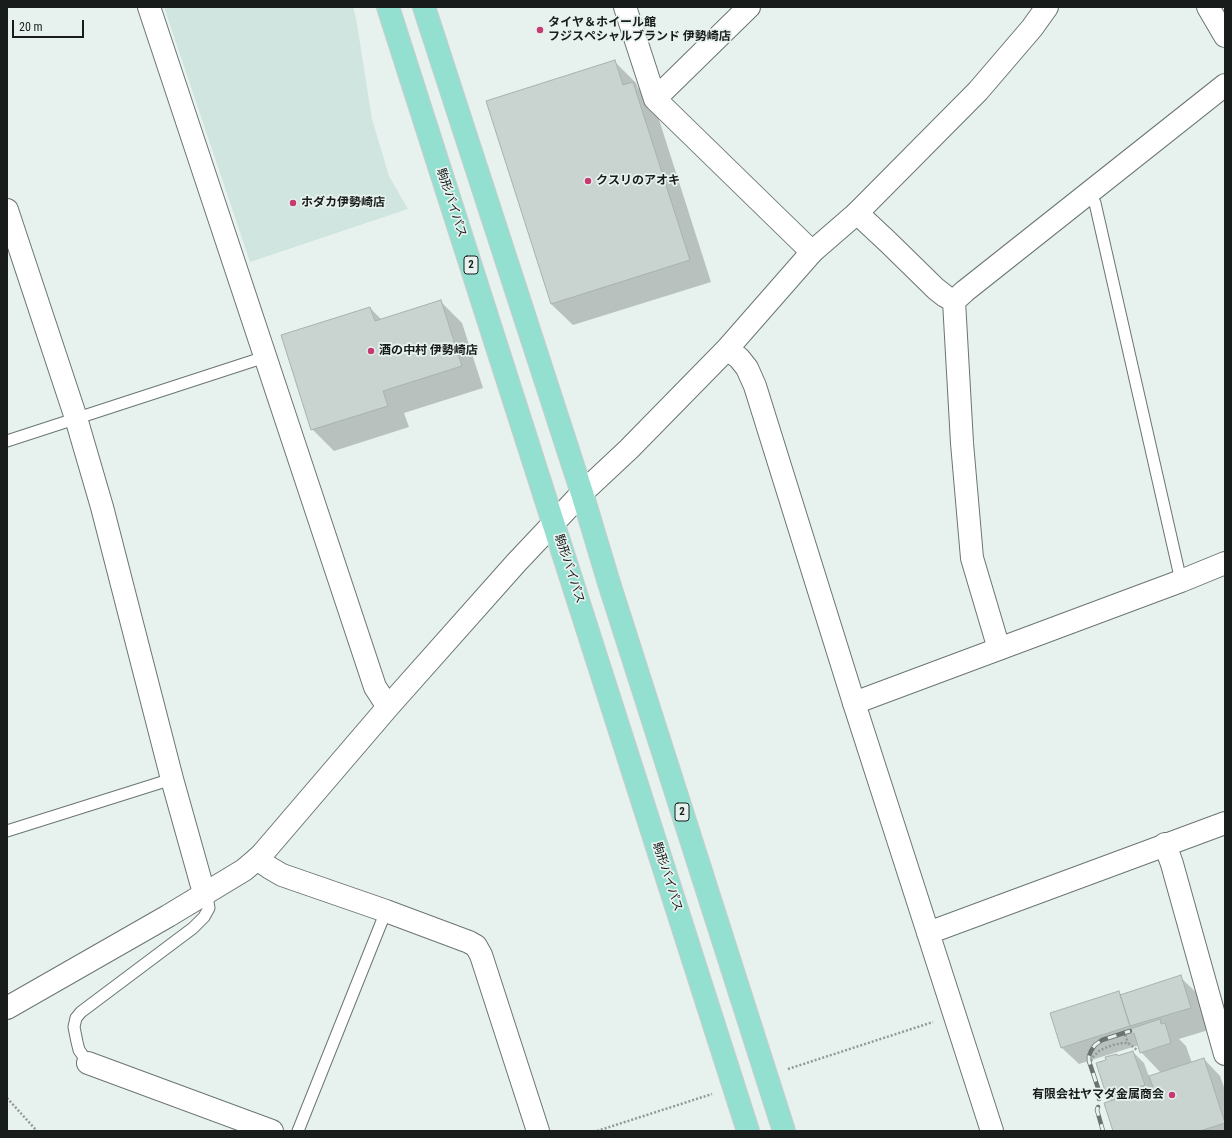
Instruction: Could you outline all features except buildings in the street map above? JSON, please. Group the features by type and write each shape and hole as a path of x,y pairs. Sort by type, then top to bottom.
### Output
{"main road":[{"name":"駒形バイパス","path":"388,7 748,1131"},
{"name":"2","path":"424,7 582,493 609,583 784,1131"}],"street":[{"path":"149,7 375,687 388,707"},
{"path":"625,7 655,99 812,252"},
{"path":"655,99 749,7"},
{"path":"7,1008 168,916 244,870 257,859 388,707 516,563 582,493 629,449 727,349 812,252 857,213 978,91 1032,28 1047,7"},
{"path":"1208,7 1225,36"},
{"path":"999,649 972,558 962,443 954,302 965,291 1225,85"},
{"path":"7,210 76,418 102,507 172,779 204,893"},
{"path":"857,213 936,289 954,302"},
{"path":"727,349 739,358 755,386 854,703 992,1131"},
{"path":"854,703 1181,581 1225,563"},
{"path":"928,933 1225,822"},
{"path":"1165,844 1172,864 1225,1054"},
{"path":"257,859 282,875 386,910 476,946 481,955 538,1131"},
{"path":"88,1063 272,1131"}],"lane":[{"path":"1087,194 1095,203 1181,581"},
{"path":"7,441 266,357"},
{"path":"7,831 172,779"},
{"path":"88,1063 79,1050 74,1027 76,1018 81,1012 193,928 204,917 209,908 204,893"},
{"path":"298,1131 386,910"}],"path":[{"path":"766,1076 954,1015"},
{"path":"1124,1031 1128,1043 1137,1050"},
{"path":"1091,1061 1096,1054 1105,1048 1128,1043"},
{"path":"597,1131 734,1087"},
{"path":"7,1098 37,1131"}],"shaded area":[{"path":"164,7 353,7 372,119 389,176 408,209 250,262"}],"railway":[{"path":"1099,1099 1099,1091 1089,1061 1091,1051 1095,1045 1102,1040 1130,1031"},
{"path":"1098,1107 1097,1110 1103,1131"}],"place":[{"name":"タイヤ＆ホイール館 フジスペシャルブランド 伊勢崎店","path":"540,30"},
{"name":"クスリのアオキ","path":"588,181"},
{"name":"ホダカ伊勢崎店","path":"293,203"},
{"name":"酒の中村 伊勢崎店","path":"371,351"},
{"name":"有限会社ヤマダ金属商会","path":"1172,1095"}]}
